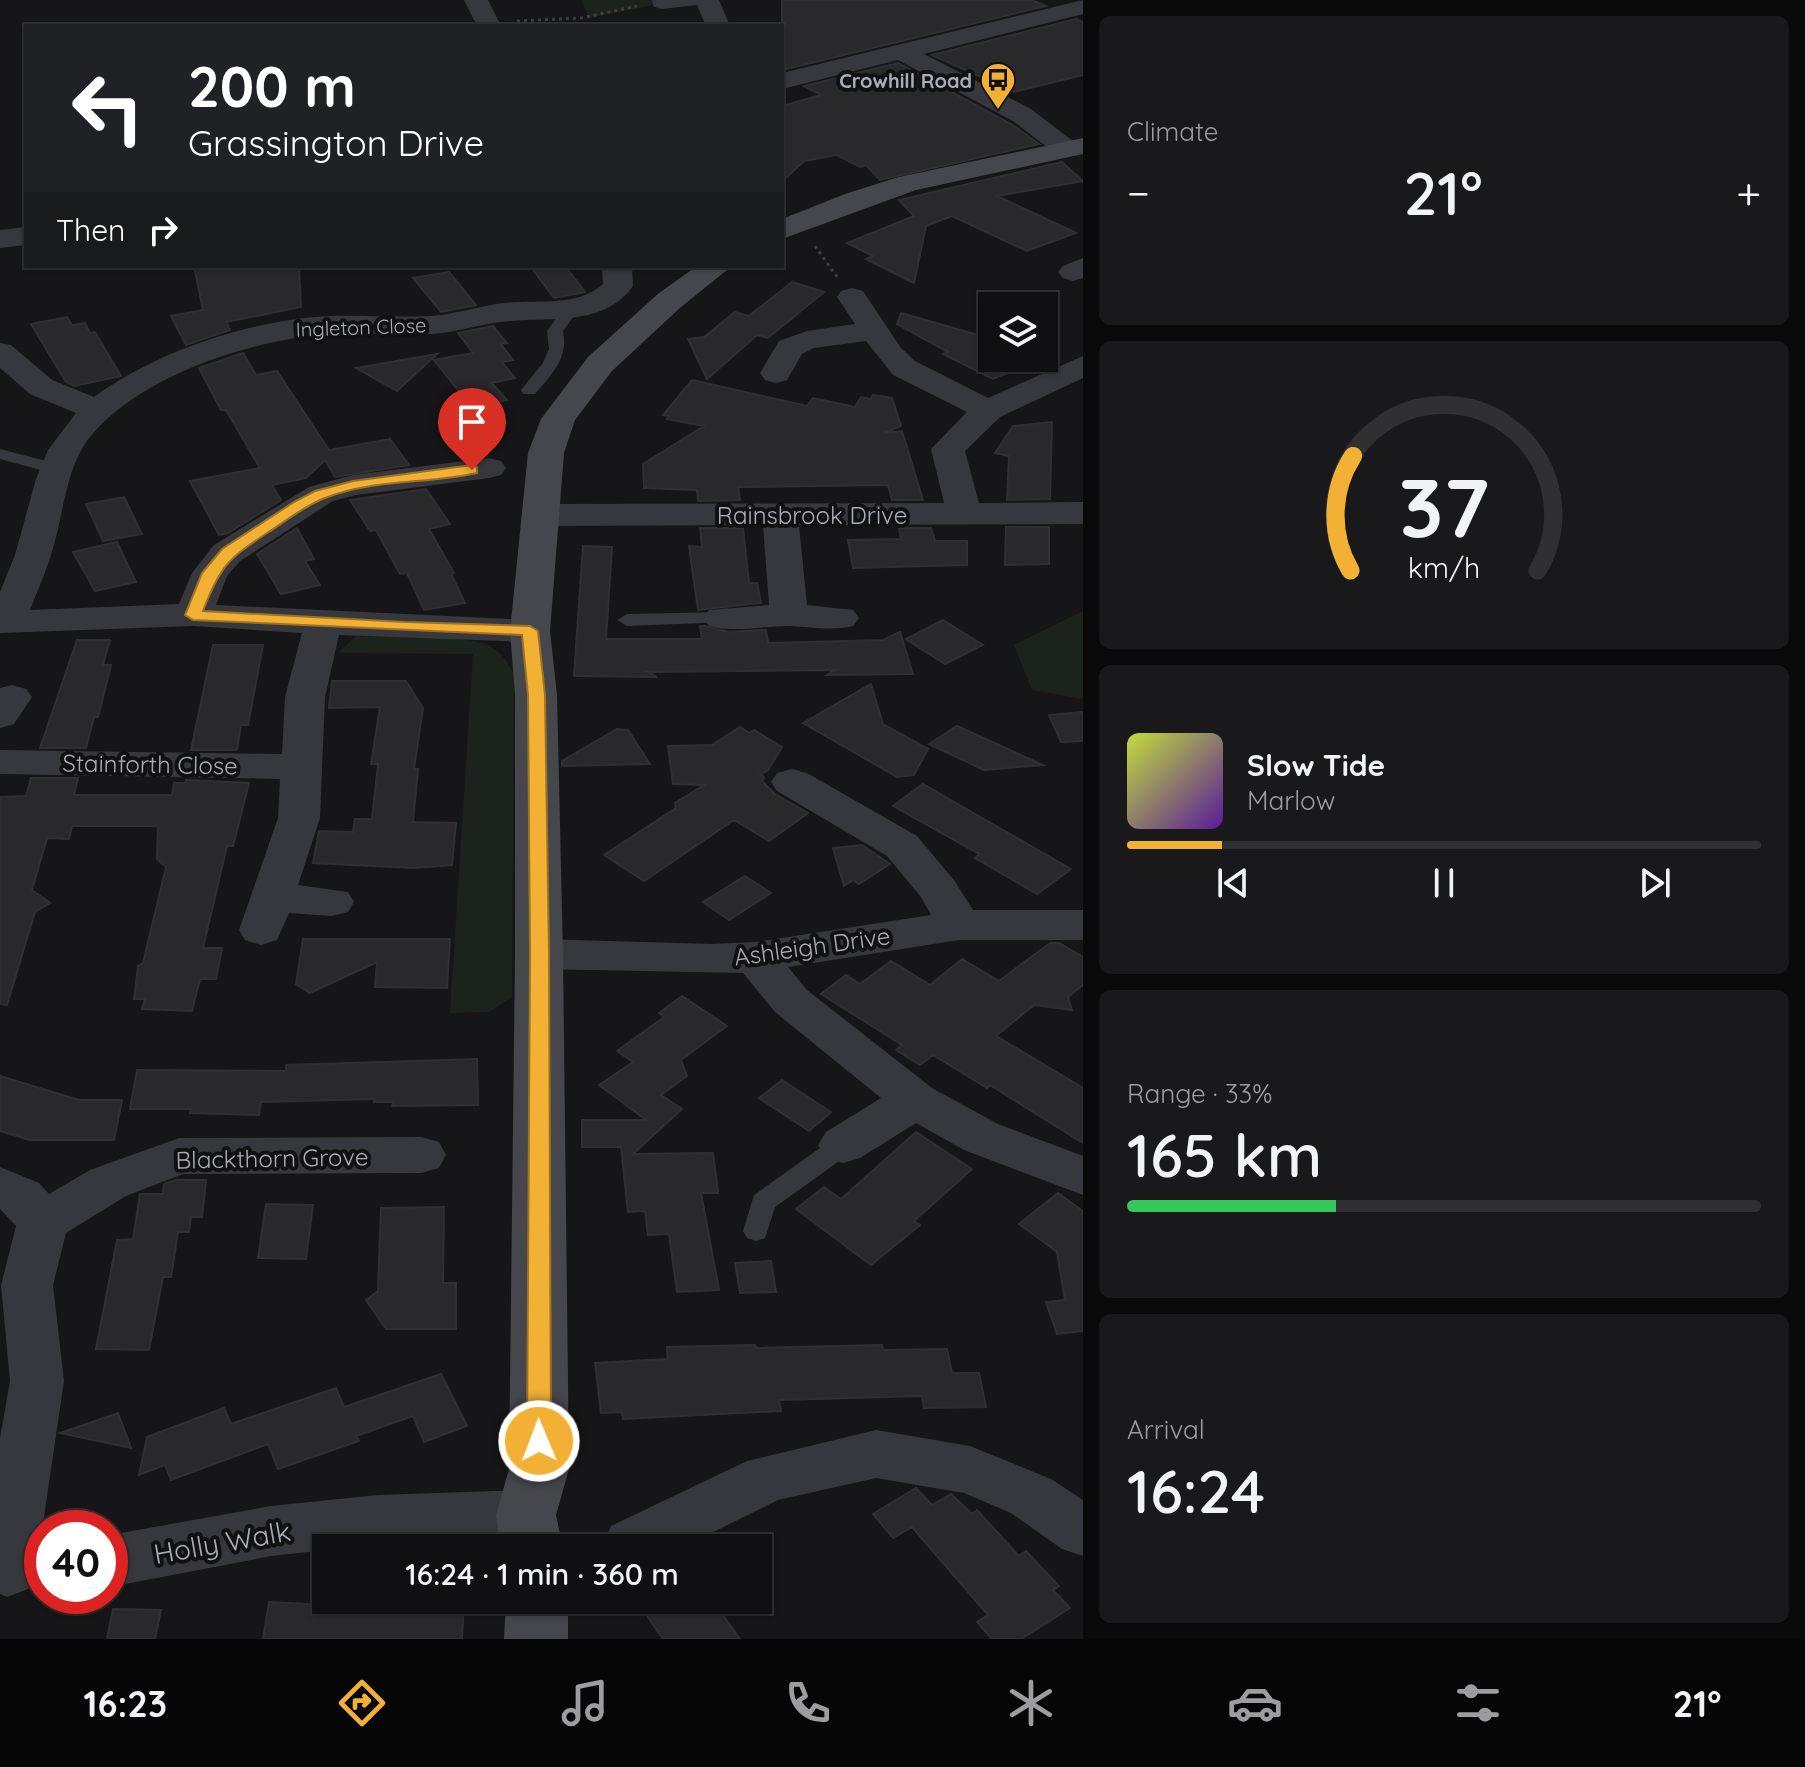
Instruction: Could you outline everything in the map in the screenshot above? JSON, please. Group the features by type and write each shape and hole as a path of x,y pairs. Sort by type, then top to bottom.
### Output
{"street":[{"path":"476,0 488,24"},
{"path":"662,2 689,0"},
{"path":"707,0 717,24"},
{"path":"1064,0 1083,7"},
{"path":"784,81 1083,7"},
{"path":"902,52 1022,115 1074,147"},
{"path":"790,226 909,183 1074,147"},
{"path":"0,239 24,236"},
{"path":"529,1532 539,1469 539,954 536,695 530,631 546,453 558,419 592,373 670,300 714,268"},
{"name":"Ingleton Close","path":"3,622 33,553 50,481 74,435 97,410 138,383 232,344 291,328 451,323 503,312 571,309 594,304 609,296 625,273"},
{"path":"852,297 873,331 904,368 988,410"},
{"path":"742,369 789,378 790,348 807,340 873,331"},
{"path":"1,355 41,387 97,410"},
{"path":"965,515 948,449 988,410 1083,366"},
{"path":"193,615 210,573 227,553 321,494 353,485 470,477"},
{"name":"Rainsbrook Drive","path":"540,515 1083,513"},
{"path":"780,515 789,615"},
{"path":"3,622 193,615 530,631"},
{"path":"722,618 789,615 840,618"},
{"path":"323,623 305,697 299,818 267,914 332,902"},
{"name":"Stainforth Close","path":"0,762 301,767"},
{"path":"824,788 902,846 939,890 959,925"},
{"name":"Ashleigh Drive","path":"539,954 712,959 755,957 959,925 1083,925"},
{"path":"755,957 791,1001 915,1100 981,1137 1083,1176"},
{"path":"843,1145 915,1100"},
{"name":"Blackthorn Grove","path":"43,1222 108,1183 179,1156 421,1155"},
{"path":"0,1186 21,1197 43,1222 27,1285 37,1381 16,1570"},
{"path":"652,1534 767,1478 876,1454 970,1470 1031,1496 1083,1531"},
{"name":"Holly Walk","path":"128,1558 271,1531 378,1520 529,1532"},
{"path":"536,1639 537,1614"}],"lane":[{"path":"529,390 555,359 559,350 555,331 571,309"},
{"path":"0,454 56,469"},
{"path":"627,620 722,618"},
{"path":"756,1231 763,1202 843,1145"}],"path":[{"path":"488,24 581,18 662,2"},
{"path":"790,226 852,297"}],"shaded area":[{"path":"581,0 653,0 654,5 590,18"},
{"path":"1083,611 1083,699 1032,690 1014,645"},
{"path":"356,636 479,642 498,652 514,675 512,997 489,1012 450,1013 473,654 338,653"}],"building":[{"path":"782,0 1032,0 1046,6 784,70"},
{"path":"1076,19 1083,22 1083,75 1014,92 932,55"},
{"path":"898,63 1011,124 1039,144 880,180 866,165 860,167 837,155 804,161 784,180 784,105 821,95 804,86"},
{"path":"1062,162 1083,181 997,196 1076,233 1027,251 952,216 926,226 914,283 866,259 873,256 847,243 914,216 899,200"},
{"path":"194,268 299,268 301,307 226,322 230,330 186,345 171,316 203,310"},
{"path":"532,268 567,268 585,292 554,298"},
{"path":"449,272 476,305 441,312 413,278"},
{"path":"792,282 824,292 768,338 757,335 707,379 688,339 704,337 735,312 749,316"},
{"path":"901,313 978,335 978,372 943,354 948,352 897,324"},
{"path":"67,317 72,325 85,323 90,333 95,332 121,376 74,386 66,382 31,324"},
{"path":"493,326 507,343 501,344 513,360 502,362 515,378 492,383 507,400 471,407 434,360 473,353 458,333"},
{"path":"243,353 256,375 277,371 329,450 390,439 409,465 335,477 325,460 306,478 272,485 281,500 228,533 219,535 190,481 260,468 226,410 221,410 199,368"},
{"path":"437,354 397,391 356,368"},
{"path":"979,372 1010,372 993,379"},
{"path":"692,380 807,406 813,398 855,407 861,397 892,398 901,426 884,433 902,431 923,500 892,500 888,485 738,487 740,500 698,501 697,490 644,488 643,464 704,426 667,419 669,416 663,415"},
{"path":"1052,422 1050,499 1007,500 1009,456 995,453 1013,426"},
{"path":"426,489 450,524 429,529 454,573 451,574 465,603 424,610 407,573 400,574 376,530 370,531 350,500"},
{"path":"124,497 142,534 103,541 86,504"},
{"path":"1006,527 1049,527 1049,564 1005,565"},
{"path":"297,528 314,559 305,561 320,585 281,594 257,554"},
{"path":"700,528 743,528 749,583 757,583 761,603 698,610 689,546 702,547"},
{"path":"899,528 931,528 935,541 967,541 967,565 853,568 848,540 901,539"},
{"path":"117,542 136,582 95,591 73,552"},
{"path":"583,546 612,547 606,639 702,639 700,626 729,632 766,630 768,643 883,640 900,632 913,674 827,675 835,670 648,672 657,677 574,676"},
{"path":"943,620 983,645 945,664 906,639"},
{"path":"77,640 110,640 103,665 111,665 98,717 94,717 86,748 40,748"},
{"path":"213,645 263,645 248,725 241,725 237,750 191,750"},
{"path":"332,681 406,681 423,708 414,769 418,769 413,822 456,823 452,865 414,868 313,863 319,831 353,832 355,819 372,819 378,764 371,764 380,707 329,708"},
{"path":"871,684 883,724 928,749 914,775 897,777 803,723"},
{"path":"1083,712 1083,741 1061,742 1049,715"},
{"path":"957,726 1043,765 984,770 929,744"},
{"path":"740,727 749,733 754,730 782,747 768,770 760,775 764,777 762,781 775,794 808,813 769,841 734,820 644,881 604,855 676,808 675,803 704,785 673,784 668,746 712,745"},
{"path":"617,729 628,730 650,764 562,766 562,761"},
{"path":"31,778 78,778 74,795 172,795 174,783 185,783 186,780 249,783 233,846 227,846 203,948 222,948 216,979 200,979 192,1011 142,1009 145,999 134,999 138,966 143,963 166,867 157,859 158,826 72,826 69,839 47,838 32,890 50,903 35,912 7,1005 0,1004 0,797 26,796"},
{"path":"923,784 1071,869 1037,894 975,858 979,854 893,806"},
{"path":"862,845 890,864 859,884 853,880 844,886 833,848"},
{"path":"745,876 771,893 729,920 703,902"},
{"path":"303,939 450,939 447,988 375,987 377,962 310,993 296,984"},
{"path":"1050,943 1059,943 1083,957 1083,985 1068,997 1072,1010 1034,1005 996,1036 1083,1088 1083,1143 990,1085 987,1088 933,1055 920,1065 896,1050 902,1045 821,994 846,975 860,984 891,961 930,985 962,959 999,981"},
{"path":"682,996 727,1026 681,1060 687,1076 661,1095 682,1109 633,1154 713,1153 718,1193 701,1193 719,1290 677,1292 669,1234 648,1235 645,1211 628,1212 621,1147 582,1147 582,1120 646,1120 599,1085 633,1062 617,1051 664,1017 659,1013"},
{"path":"477,1059 478,1105 392,1106 393,1102 374,1102 375,1099 261,1102 259,1115 190,1113 191,1109 130,1109 137,1070 286,1071 286,1065"},
{"path":"0,1076 79,1100 122,1100 114,1140 30,1140 0,1131"},
{"path":"782,1080 831,1112 809,1131 759,1098"},
{"path":"916,1132 972,1169 914,1221 920,1225 871,1265 796,1209 824,1187 841,1199"},
{"path":"176,1180 206,1180 202,1217 191,1217 189,1232 178,1232 171,1277 163,1277 149,1350 96,1349 117,1240 133,1239 140,1194 163,1194 164,1184"},
{"path":"1058,1193 1083,1211 1083,1331 1057,1334 1046,1302 1065,1300 1057,1252 1019,1224"},
{"path":"266,1204 313,1205 306,1259 258,1258"},
{"path":"444,1207 443,1283 456,1283 456,1329 386,1329 366,1300 378,1291 381,1208"},
{"path":"771,1261 776,1292 740,1293 735,1263"},
{"path":"755,1345 756,1348 882,1345 883,1350 947,1349 952,1373 979,1373 986,1407 924,1408 922,1396 779,1400 781,1411 623,1419 622,1412 601,1413 595,1363 668,1359 667,1347"},
{"path":"441,1374 467,1426 424,1442 413,1416 356,1436 359,1441 278,1469 268,1444 171,1480 165,1465 139,1475 147,1437 224,1408 231,1424 336,1388 344,1407"},
{"path":"118,1413 131,1448 60,1433"},
{"path":"916,1488 932,1505 951,1494 972,1514 977,1510 1019,1556 1026,1551 1059,1586 1053,1590 1070,1608 1021,1639 992,1639 977,1622 988,1615 912,1527 893,1538 873,1514"},
{"path":"269,1602 312,1604 312,1614 463,1614 462,1639 263,1639"},
{"path":"128,1609 161,1610 155,1639 107,1639 112,1614 128,1614"},
{"path":"646,1614 722,1614 740,1639 663,1639"}],"place":[{"name":"Crowhill Road","path":"998,111"}],"route":[{"path":"472,470 353,485 321,494 299,505 227,553 210,573 193,615 530,631 536,695 539,954 539,1441"}]}
